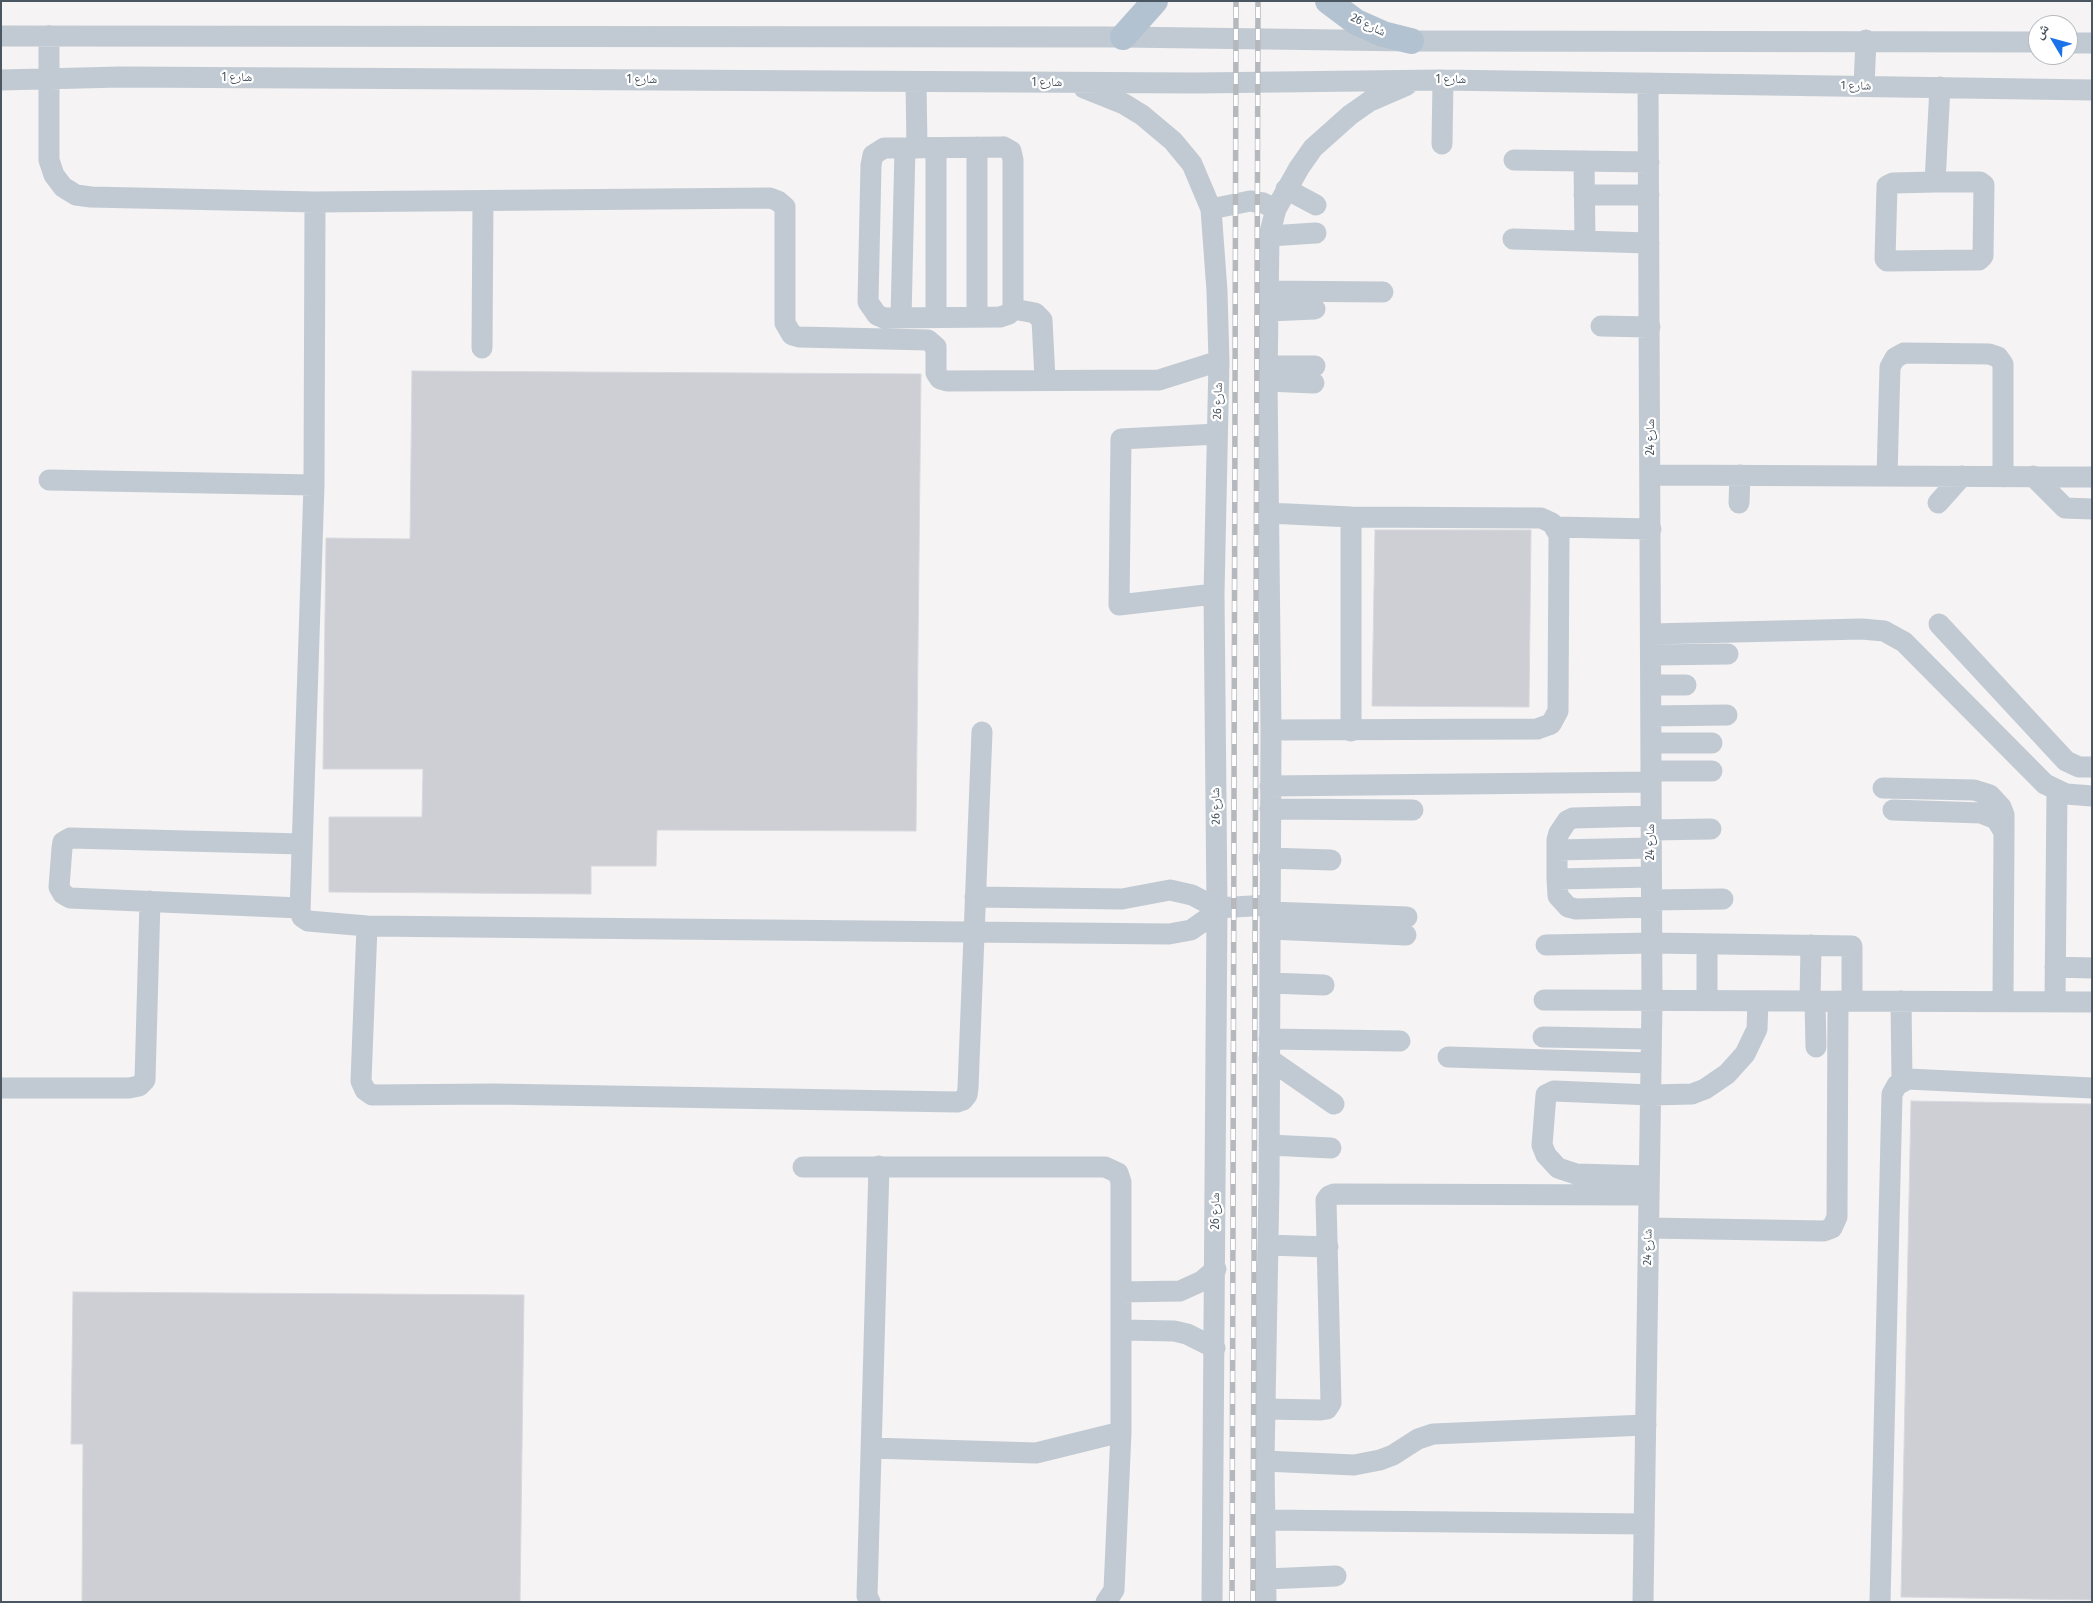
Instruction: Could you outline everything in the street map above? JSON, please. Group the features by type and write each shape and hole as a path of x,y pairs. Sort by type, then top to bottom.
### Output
{"main road":[{"path":"1123,37 1155,1"},
{"name":"شارع 26","path":"1328,1 1356,22 1383,34 1411,41"}],"street":[{"path":"1,36 1123,37 1411,41 1866,40 2028,42"},
{"path":"49,36 49,160 54,175 63,187 76,195 91,197 315,202 770,198 778,201 785,207 785,323 792,335 799,338 924,339 936,347 936,373 943,380 1159,380 1219,362"},
{"path":"1864,86 1866,40"},
{"path":"2078,43 2092,43"},
{"name":"شارع 1","path":"1,80 140,77 1070,83 1443,80 2092,90"},
{"path":"1442,144 1443,80"},
{"path":"1266,1602 1264,1409 1268,1246 1271,730 1267,373 1269,236 1276,209 1286,189 1314,148 1350,115 1370,101 1418,81"},
{"path":"916,82 919,148 936,317"},
{"name":"شارع 26","path":"1070,83 1124,104 1158,128 1192,164 1211,209 1217,290 1219,362 1214,594 1217,908 1216,1269 1212,1602"},
{"name":"شارع 24","path":"1643,1602 1652,1000 1648,83"},
{"path":"1935,182 1940,87"},
{"path":"977,147 977,317"},
{"path":"977,147 1004,147 1012,155 1013,309 1005,316 884,318 872,310 868,302 871,160 880,149 977,147"},
{"path":"901,318 919,148"},
{"path":"1514,160 1649,162"},
{"path":"1584,161 1585,241"},
{"path":"1893,182 1935,182 1980,182 1984,185 1983,256 1979,260 1887,261 1885,259 1887,186 1893,182"},
{"path":"1286,189 1316,205"},
{"path":"1584,195 1649,195"},
{"path":"482,348 483,201"},
{"path":"1211,209 1250,201 1263,203 1276,209"},
{"path":"315,202 314,485 300,908 302,918 308,921 367,926 1180,934 1204,921 1217,908"},
{"path":"1269,236 1316,232"},
{"path":"1513,239 1585,241 1649,249"},
{"path":"1604,256 1649,249"},
{"path":"1268,301 1383,292"},
{"path":"1268,301 1315,309"},
{"path":"1013,309 1034,313 1042,320 1045,379"},
{"path":"1601,326 1650,326"},
{"path":"1887,476 1892,362 1904,353 1989,354 2001,360 2003,364 2003,476"},
{"path":"1267,373 1314,374"},
{"path":"1214,594 1119,605 1121,439 1217,434"},
{"path":"1651,475 2092,477"},
{"path":"1740,475 1740,503"},
{"path":"1938,503 1962,476"},
{"path":"2033,476 2065,508 2092,509"},
{"path":"49,480 314,485"},
{"path":"1268,513 1351,517 1541,518 1556,527 1651,529"},
{"path":"1351,517 1351,731"},
{"path":"1271,730 1537,729 1551,724 1558,711 1559,535 1556,527"},
{"path":"1939,624 2066,761 2079,767 2092,767"},
{"path":"1651,634 1862,629 1884,632 1904,642 2034,774 2057,791 2076,796 2092,796"},
{"path":"1651,655 1728,654"},
{"path":"1651,685 1686,685"},
{"path":"1651,716 1727,715"},
{"path":"367,926 361,1081 368,1093 376,1096 494,1094 957,1102 963,1100 967,1095 982,732"},
{"path":"1651,743 1712,743"},
{"path":"1270,786 1651,776 1712,771"},
{"path":"1883,788 1982,792 1990,795 2001,808 2004,815 2003,1001"},
{"path":"2055,1001 2057,791"},
{"path":"1270,809 1413,810"},
{"path":"1893,810 1982,813 1996,819 2004,832"},
{"path":"1651,831 1573,818 1567,821 1559,833 1557,850 1558,896 1568,908 1576,910 1724,899"},
{"path":"1557,850 1651,831 1711,829"},
{"path":"300,908 70,898 62,894 59,887 63,842 70,838 302,844"},
{"path":"1269,858 1331,860"},
{"path":"1557,878 1651,877"},
{"path":"976,897 1122,899 1170,890 1192,895 1217,908 1270,915 1406,926"},
{"path":"1,1088 129,1088 139,1086 145,1080 150,901"},
{"path":"1546,945 1652,943 1852,946 1845,1001 1837,1217 1832,1228 1824,1231 1649,1228"},
{"path":"1707,944 1707,1000"},
{"path":"1811,945 1816,1047"},
{"path":"2055,967 2092,968"},
{"path":"1270,983 1324,985"},
{"path":"1544,1000 2092,1002"},
{"path":"1649,1185 1576,1174 1558,1168 1551,1162 1542,1146 1545,1098 1551,1091 1650,1095 1692,1094 1705,1089 1737,1065 1752,1042 1757,1030 1758,1000"},
{"path":"1901,1001 1902,1081"},
{"path":"1543,1037 1651,1039"},
{"path":"1269,1049 1400,1041"},
{"path":"1269,1049 1334,1104"},
{"path":"1448,1057 1651,1063"},
{"path":"1563,1091 1565,1061"},
{"path":"1592,1092 1593,1061"},
{"path":"1880,1602 1891,1100 1894,1089 1902,1081 1908,1079 2092,1088"},
{"path":"1269,1145 1331,1148"},
{"path":"870,1602 868,1596 871,1448 879,1166"},
{"path":"803,1167 1105,1167 1113,1169 1118,1173 1121,1182 1121,1432 1114,1590 1106,1602"},
{"path":"1264,1409 1321,1410 1327,1409 1331,1403 1326,1200 1334,1194 1649,1185"},
{"path":"1268,1246 1328,1247"},
{"path":"1121,1292 1180,1291 1202,1281 1216,1269"},
{"path":"1121,1330 1174,1331 1187,1334 1215,1348"},
{"path":"1264,1461 1354,1464 1386,1458 1418,1439 1433,1434 1646,1425"},
{"path":"871,1448 1036,1453 1121,1432"},
{"path":"1265,1520 1644,1524"},
{"path":"1266,1579 1336,1576"}],"building":[{"path":"412,371 921,374 916,831 657,830 656,866 591,866 591,894 329,892 329,817 422,817 423,769 323,769 326,538 410,539"},
{"path":"1375,530 1531,530 1529,707 1372,706"},
{"path":"1911,1101 2092,1104 2092,1600 1901,1597"},
{"path":"73,1292 524,1295 520,1602 82,1602 83,1444 71,1444"}],"railway":[{"path":"1232,1602 1236,1"},
{"path":"1253,1602 1258,1"}]}
